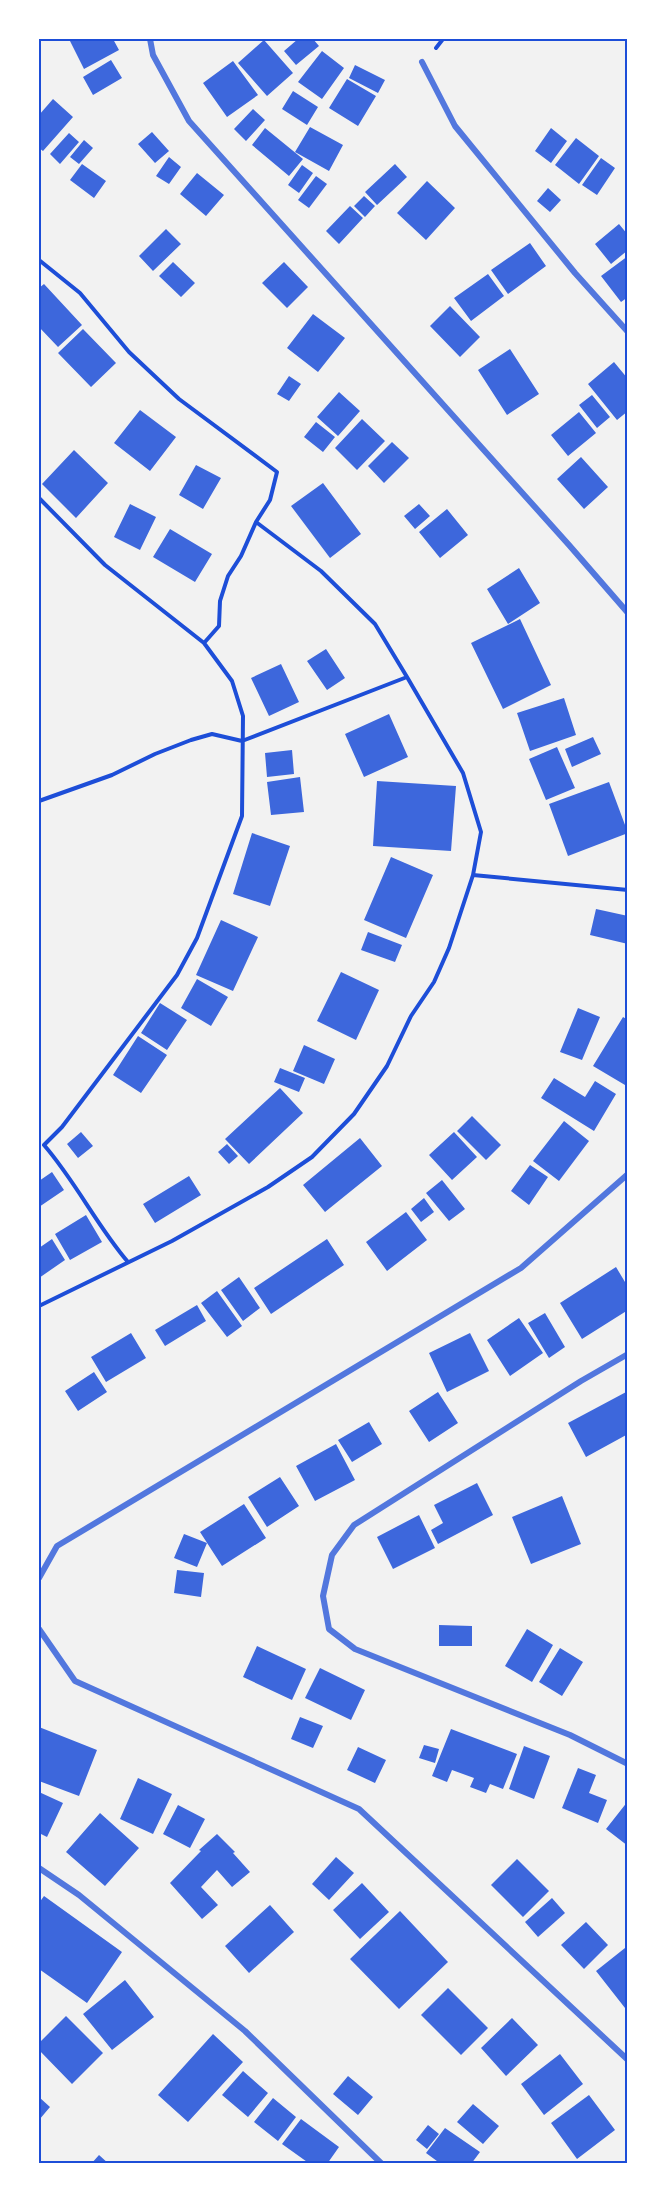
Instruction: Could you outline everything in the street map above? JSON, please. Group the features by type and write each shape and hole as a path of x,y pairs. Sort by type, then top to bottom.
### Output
{"street":[{"path":"150,39 153,55 189,121 628,613"},
{"path":"422,62 455,126 568,264 628,332"},
{"path":"39,1578 57,1546 521,1268 628,1174"},
{"path":"628,1354 354,1526 332,1555 323,1596 329,1629 355,1649 570,1735 628,1764"},
{"path":"39,1629 75,1682 359,1809 628,2060"},
{"path":"39,1868 79,1894 245,2031 382,2164"}],"path":[{"path":"39,260 80,293 129,352 179,399 277,472 270,500 228,576 220,601 219,626 204,643"},
{"path":"39,498 105,565 204,643 232,681 243,716 242,816 196,938 177,975 62,1127 44,1145 60,1164 128,1262"},
{"path":"39,1306 172,1241 268,1187 312,1157 354,1114 387,1066 411,1016 434,982 449,948 473,874 481,832 463,773 375,624 321,571 256,522"},
{"path":"39,801 112,775 155,754 202,737 212,734 242,741 407,677"},
{"path":"473,874 628,890"}],"building":[{"path":"69,39 113,39 119,50 84,69"},
{"path":"298,39 313,39 319,46 296,65 284,51"},
{"path":"264,40 293,73 267,96 238,63"},
{"path":"322,51 344,68 322,99 298,82"},
{"path":"111,60 122,78 93,95 83,77"},
{"path":"233,61 258,95 227,117 203,83"},
{"path":"355,65 385,80 378,93 349,78"},
{"path":"347,79 376,96 358,126 329,108"},
{"path":"293,91 318,107 307,125 282,109"},
{"path":"53,99 73,117 43,151 39,148 39,115"},
{"path":"253,109 265,120 246,141 234,129"},
{"path":"310,127 343,145 329,171 295,152"},
{"path":"265,128 303,159 289,176 252,145"},
{"path":"551,128 567,141 551,163 535,151"},
{"path":"152,132 169,151 155,163 138,144"},
{"path":"69,133 79,142 60,164 50,154"},
{"path":"576,138 599,156 579,184 555,165"},
{"path":"84,140 93,148 79,164 70,157"},
{"path":"169,157 181,167 169,184 156,176"},
{"path":"601,158 615,168 597,195 582,185"},
{"path":"82,164 106,181 94,198 70,180"},
{"path":"395,164 407,177 377,205 365,192"},
{"path":"302,165 313,173 299,193 288,185"},
{"path":"197,173 224,195 206,216 180,194"},
{"path":"316,176 327,184 309,208 298,200"},
{"path":"427,181 455,208 426,240 397,213"},
{"path":"548,188 561,200 550,212 537,201"},
{"path":"364,196 375,206 365,217 354,206"},
{"path":"350,206 363,218 339,244 326,231"},
{"path":"619,224 628,235 628,250 611,264 595,244"},
{"path":"166,229 181,244 153,271 139,256"},
{"path":"530,243 546,266 508,294 491,270"},
{"path":"628,256 628,297 621,302 601,276"},
{"path":"173,262 195,283 181,297 159,276"},
{"path":"284,262 308,287 287,308 262,283"},
{"path":"488,274 504,296 471,321 454,298"},
{"path":"44,284 82,325 58,347 39,327 39,288"},
{"path":"450,306 480,337 460,357 430,326"},
{"path":"313,314 345,338 318,372 287,348"},
{"path":"83,329 116,363 91,387 58,353"},
{"path":"510,349 539,394 507,415 478,370"},
{"path":"614,362 628,379 628,411 617,420 588,384"},
{"path":"289,376 301,384 289,401 277,394"},
{"path":"339,392 360,411 338,436 317,417"},
{"path":"592,395 610,417 597,428 579,405"},
{"path":"140,410 176,437 150,471 114,443"},
{"path":"579,412 596,433 568,456 551,435"},
{"path":"362,419 385,441 357,470 335,448"},
{"path":"316,422 335,437 323,452 304,437"},
{"path":"392,442 409,458 384,483 368,466"},
{"path":"74,450 108,483 76,518 42,484"},
{"path":"581,457 608,487 584,509 557,479"},
{"path":"196,465 221,478 203,509 179,495"},
{"path":"323,483 361,534 330,558 291,506"},
{"path":"130,504 156,517 140,550 114,537"},
{"path":"419,504 430,516 415,529 404,516"},
{"path":"447,509 468,535 440,558 419,532"},
{"path":"170,529 212,554 195,582 153,557"},
{"path":"519,568 540,603 508,624 487,589"},
{"path":"520,619 551,685 503,709 471,643"},
{"path":"326,649 345,678 327,690 307,661"},
{"path":"281,664 299,702 269,716 251,678"},
{"path":"564,698 576,735 530,751 517,713"},
{"path":"389,714 408,757 364,777 345,734"},
{"path":"593,737 601,754 572,767 565,749"},
{"path":"557,747 575,788 546,800 529,759"},
{"path":"292,750 294,774 267,777 265,753"},
{"path":"300,777 304,812 271,815 267,782"},
{"path":"377,781 456,786 451,851 373,846"},
{"path":"609,782 628,833 568,856 549,804"},
{"path":"252,833 290,846 270,906 233,894"},
{"path":"391,857 433,875 406,938 364,920"},
{"path":"596,909 628,916 628,944 590,935"},
{"path":"221,920 258,937 233,991 196,975"},
{"path":"368,932 402,945 395,962 361,950"},
{"path":"341,972 379,990 356,1040 317,1021"},
{"path":"197,979 228,997 211,1026 181,1008"},
{"path":"160,1003 187,1020 167,1050 141,1033"},
{"path":"578,1008 600,1017 582,1060 560,1052"},
{"path":"623,1017 628,1020 628,1079 625,1085 593,1066"},
{"path":"138,1036 167,1055 141,1093 113,1075"},
{"path":"304,1045 335,1059 324,1084 293,1071"},
{"path":"280,1068 305,1078 299,1092 274,1082"},
{"path":"554,1078 585,1097 595,1081 616,1094 594,1131 541,1098"},
{"path":"280,1088 303,1113 249,1164 225,1139"},
{"path":"472,1116 501,1145 486,1160 457,1131"},
{"path":"564,1121 589,1141 559,1181 533,1161"},
{"path":"81,1132 93,1146 78,1158 67,1144"},
{"path":"454,1132 477,1157 452,1180 429,1155"},
{"path":"360,1138 382,1166 325,1212 303,1185"},
{"path":"227,1144 238,1156 229,1164 218,1152"},
{"path":"530,1165 548,1177 529,1205 511,1191"},
{"path":"52,1172 64,1190 39,1207 39,1181"},
{"path":"189,1176 201,1195 155,1223 143,1204"},
{"path":"442,1180 465,1209 449,1221 426,1193"},
{"path":"424,1198 434,1212 421,1222 411,1209"},
{"path":"406,1212 427,1240 387,1271 366,1242"},
{"path":"86,1215 102,1242 70,1260 55,1234"},
{"path":"52,1239 65,1260 39,1278 39,1248"},
{"path":"327,1239 344,1265 271,1314 254,1288"},
{"path":"616,1267 628,1287 628,1310 582,1339 560,1303"},
{"path":"239,1277 260,1308 243,1321 221,1290"},
{"path":"217,1291 242,1326 227,1337 201,1303"},
{"path":"197,1305 206,1321 165,1346 155,1330"},
{"path":"545,1313 565,1347 549,1358 528,1323"},
{"path":"519,1318 543,1353 510,1376 487,1340"},
{"path":"131,1333 146,1358 106,1382 91,1357"},
{"path":"470,1333 489,1371 447,1392 429,1353"},
{"path":"94,1372 107,1392 78,1411 65,1391"},
{"path":"628,1391 628,1434 586,1457 568,1423"},
{"path":"438,1392 458,1423 429,1442 409,1411"},
{"path":"369,1422 382,1444 352,1462 338,1440"},
{"path":"336,1444 355,1480 315,1501 296,1466"},
{"path":"280,1477 299,1506 267,1527 248,1497"},
{"path":"477,1483 493,1515 438,1544 431,1530 443,1523 434,1505"},
{"path":"562,1496 581,1544 531,1564 512,1517"},
{"path":"244,1504 266,1538 222,1566 200,1532"},
{"path":"419,1515 435,1548 393,1569 377,1537"},
{"path":"184,1534 207,1543 197,1567 174,1558"},
{"path":"177,1570 204,1573 201,1597 174,1593"},
{"path":"439,1625 472,1626 472,1646 439,1646"},
{"path":"527,1629 553,1645 532,1682 505,1666"},
{"path":"257,1646 306,1669 292,1700 243,1677"},
{"path":"560,1648 583,1662 562,1696 539,1682"},
{"path":"320,1668 365,1690 351,1720 305,1698"},
{"path":"300,1717 323,1726 313,1748 291,1739"},
{"path":"39,1727 97,1750 79,1796 39,1781"},
{"path":"451,1729 517,1754 503,1789 490,1784 486,1793 470,1787 474,1778 452,1770 447,1782 432,1776"},
{"path":"424,1745 439,1749 435,1763 419,1758"},
{"path":"524,1746 550,1756 534,1799 509,1789"},
{"path":"358,1747 386,1760 375,1783 347,1770"},
{"path":"578,1768 596,1775 589,1793 607,1800 598,1823 562,1808"},
{"path":"138,1778 172,1794 153,1834 120,1819"},
{"path":"39,1792 63,1803 47,1837 39,1833"},
{"path":"628,1801 628,1846 606,1829"},
{"path":"178,1805 205,1819 190,1848 163,1834"},
{"path":"100,1813 139,1848 105,1886 66,1852"},
{"path":"217,1834 250,1872 232,1887 217,1870 201,1887 218,1905 202,1919 170,1883 201,1851 199,1850"},
{"path":"336,1857 354,1873 329,1900 312,1884"},
{"path":"517,1859 549,1891 523,1917 491,1885"},
{"path":"362,1883 389,1912 360,1939 333,1910"},
{"path":"44,1896 122,1952 87,2003 39,1969 39,1903"},
{"path":"552,1898 565,1913 538,1937 525,1922"},
{"path":"270,1905 294,1932 249,1973 225,1946"},
{"path":"400,1911 448,1962 399,2009 350,1959"},
{"path":"586,1922 608,1945 584,1969 561,1945"},
{"path":"625,1948 628,1952 628,2006 625,2008 596,1971"},
{"path":"125,1980 154,2017 112,2050 83,2014"},
{"path":"448,1988 488,2028 461,2055 421,2015"},
{"path":"66,2016 103,2053 72,2084 39,2050 39,2043"},
{"path":"512,2018 538,2045 506,2076 481,2048"},
{"path":"213,2034 243,2062 188,2122 158,2095"},
{"path":"560,2054 583,2084 544,2115 521,2084"},
{"path":"243,2071 268,2093 248,2117 222,2095"},
{"path":"348,2076 373,2097 358,2115 333,2094"},
{"path":"589,2095 615,2130 577,2159 551,2123"},
{"path":"39,2097 50,2107 39,2120"},
{"path":"273,2098 296,2117 278,2141 254,2122"},
{"path":"473,2104 499,2126 483,2144 457,2122"},
{"path":"301,2119 339,2147 327,2164 310,2164 282,2144"},
{"path":"428,2125 439,2134 427,2149 416,2140"},
{"path":"445,2128 480,2152 471,2164 441,2164 426,2153"},
{"path":"99,2155 109,2164 91,2164"}]}
